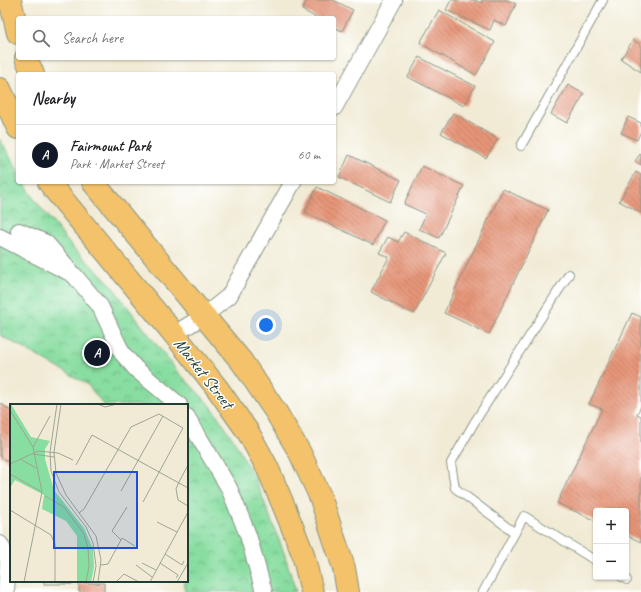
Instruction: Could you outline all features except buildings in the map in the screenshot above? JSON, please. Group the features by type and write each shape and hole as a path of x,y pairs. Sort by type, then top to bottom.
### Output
{"main road":[{"path":"10,0 16,25"},
{"path":"27,60 32,72"},
{"path":"0,89 16,124"},
{"name":"Market Street","path":"50,184 174,334 217,388 248,432 267,467 285,509 303,554 312,592"},
{"name":"Market Street","path":"95,184 242,362 276,412 300,453 320,496 344,568 348,592"}],"street":[{"path":"336,104 394,0"},
{"path":"174,334 204,316 229,296 292,184"},
{"path":"19,231 46,243 100,306 122,353 136,369 178,404"},
{"path":"0,237 74,275"},
{"path":"188,419 229,488 248,536 264,592"},
{"path":"0,544 8,560 6,592"}],"lane":[{"path":"521,146 602,0"},
{"path":"515,533 455,488 451,463 474,423 569,274"},
{"path":"483,592 524,516 593,559"}],"green space":[{"path":"0,139 16,167 16,184 25,184 34,199 72,247 107,280 176,370 210,405 233,439 256,481 284,553 296,592 185,592 185,582 188,582 188,404 103,404 87,384 0,335"}],"place":[{"name":"Fairmount Park","path":"97,353"}]}
